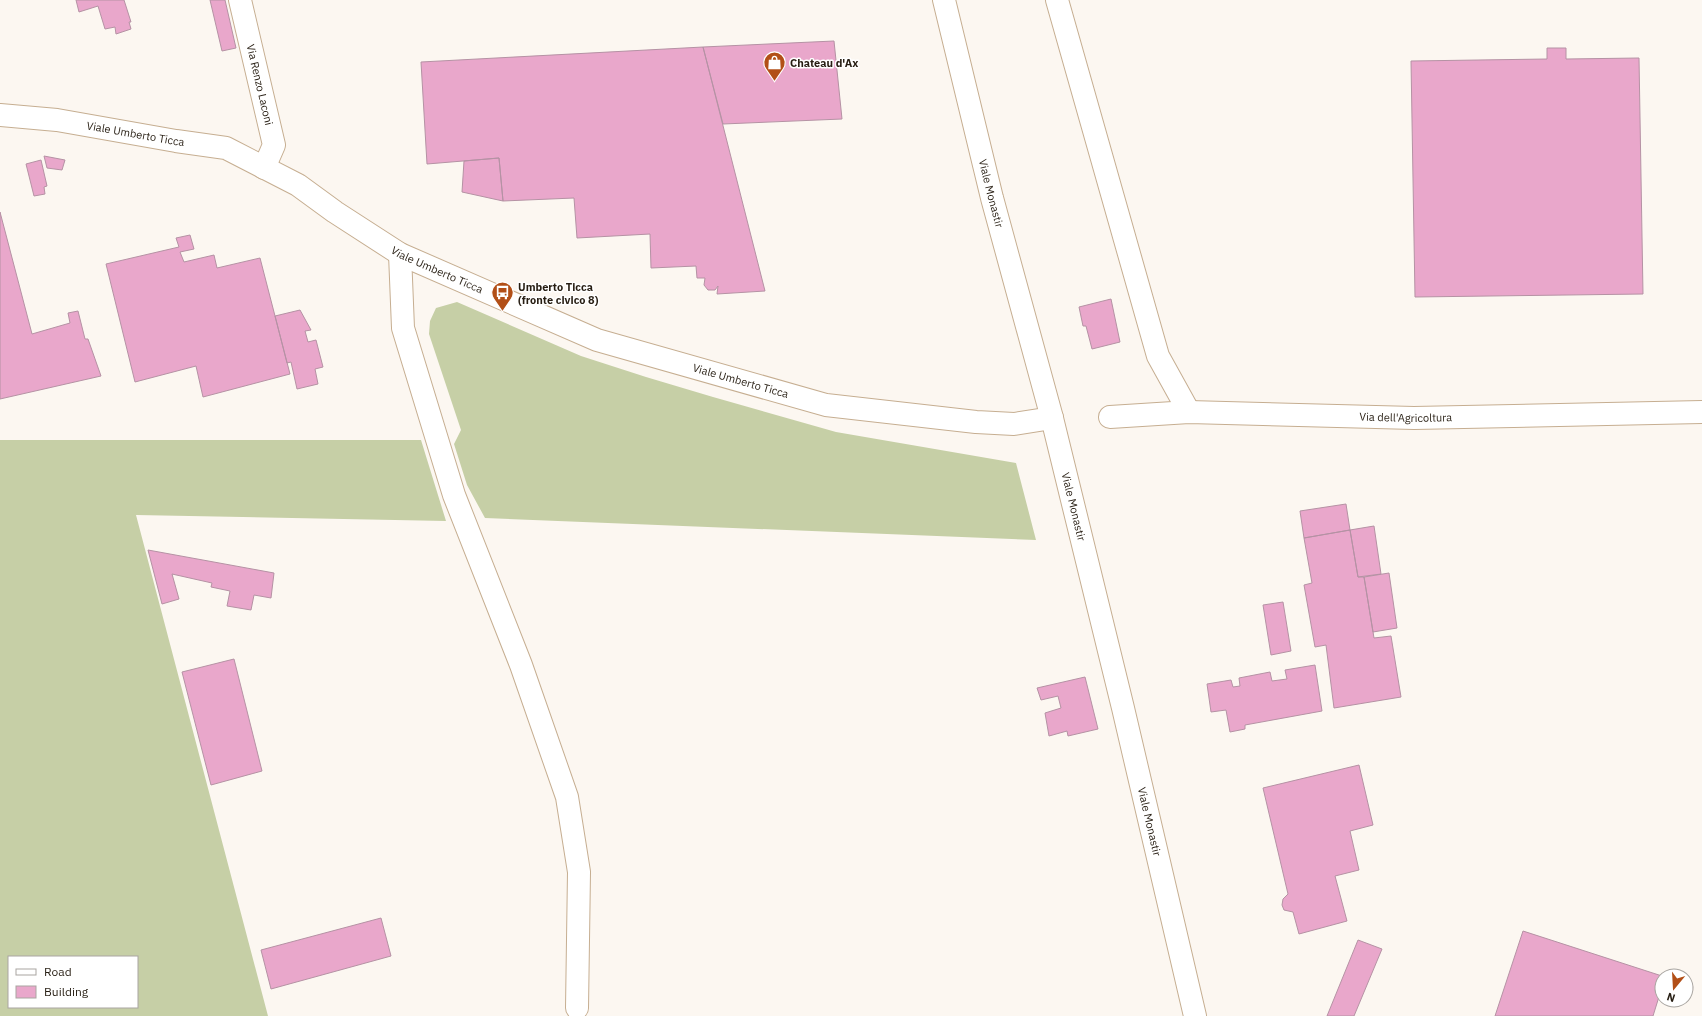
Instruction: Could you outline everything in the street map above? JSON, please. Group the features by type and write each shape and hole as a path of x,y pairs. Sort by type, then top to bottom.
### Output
{"street":[{"name":"Via Renzo Laconi","path":"240,0 274,144 264,168"},
{"name":"Viale Monastir","path":"944,0 992,198 1052,418 1123,708 1195,1016"},
{"path":"1058,0 1158,356 1189,412"},
{"name":"Viale Umberto Ticca","path":"0,115 57,120 176,141 226,148 298,185 335,212 400,254 597,340 826,404 976,422 1014,424 1052,418"},
{"path":"400,254 403,328 439,448 454,495 521,665 567,797 579,872 578,1008"},
{"name":"Via dell'Agricoltura","path":"1110,417 1189,412 1414,418 1697,415"}],"green space":[{"path":"457,302 581,356 713,397 836,432 1016,463 1036,540 485,518 467,485 454,444 461,430 429,334 430,321 436,308"},
{"path":"0,440 421,440 446,521 136,515 268,1016 0,1016"}],"building":[{"path":"76,0 124,0 131,22 129,22 131,29 116,34 115,27 105,29 98,6 79,12"},
{"path":"210,0 225,0 236,48 222,51"},
{"name":"Chateau d'Ax","path":"834,41 842,119 723,124 703,47"},
{"path":"703,47 765,291 717,294 718,286 715,290 708,290 704,285 705,278 697,278 696,266 651,268 650,234 577,238 574,198 503,201 499,158 427,164 421,62"},
{"path":"1547,48 1566,48 1566,59 1639,58 1643,294 1415,297 1411,61 1547,59"},
{"path":"44,156 65,160 62,170 47,168"},
{"path":"499,158 503,201 462,192 464,161"},
{"path":"41,160 47,186 44,187 45,194 34,196 26,164"},
{"path":"0,212 32,334 70,323 68,313 78,311 85,339 88,339 101,376 0,399"},
{"path":"190,235 194,249 180,252 184,262 214,255 217,268 260,258 290,374 203,397 196,366 135,382 106,264 179,247 176,238"},
{"path":"1111,299 1120,342 1092,349 1086,326 1083,326 1079,307"},
{"path":"300,310 311,330 305,331 308,342 316,340 323,367 315,369 318,384 297,389 291,362 287,363 275,316"},
{"path":"1346,504 1350,530 1304,538 1300,511"},
{"path":"1374,526 1381,574 1358,577 1350,530"},
{"path":"1350,530 1358,577 1364,577 1374,638 1391,636 1401,697 1334,708 1326,645 1315,647 1304,585 1312,583 1304,538"},
{"path":"148,550 274,573 271,598 254,595 251,610 227,606 230,591 211,587 212,583 172,574 179,599 162,604"},
{"path":"1389,573 1397,628 1373,632 1364,577"},
{"path":"1283,602 1291,651 1271,655 1263,605"},
{"path":"234,659 262,771 211,785 182,672"},
{"path":"1315,665 1322,711 1245,725 1245,729 1230,732 1226,710 1211,712 1207,684 1231,680 1233,687 1240,686 1239,678 1270,672 1272,681 1287,679 1285,670"},
{"path":"1085,677 1098,729 1068,736 1067,731 1049,736 1045,713 1061,708 1058,696 1041,700 1037,688"},
{"path":"1359,765 1373,825 1350,831 1359,870 1335,876 1347,921 1299,934 1293,912 1284,910 1282,905 1283,899 1288,894 1263,788"},
{"path":"381,918 391,956 271,989 261,950"},
{"path":"1523,931 1654,973 1654,1008 1655,1008 1653,1016 1495,1016"},
{"path":"1358,940 1382,949 1354,1016 1327,1016"}],"place":[{"name":"Chateau d'Ax","path":"775,82"},
{"name":"Umberto Ticca (fronte civico 8)","path":"503,312"}]}
